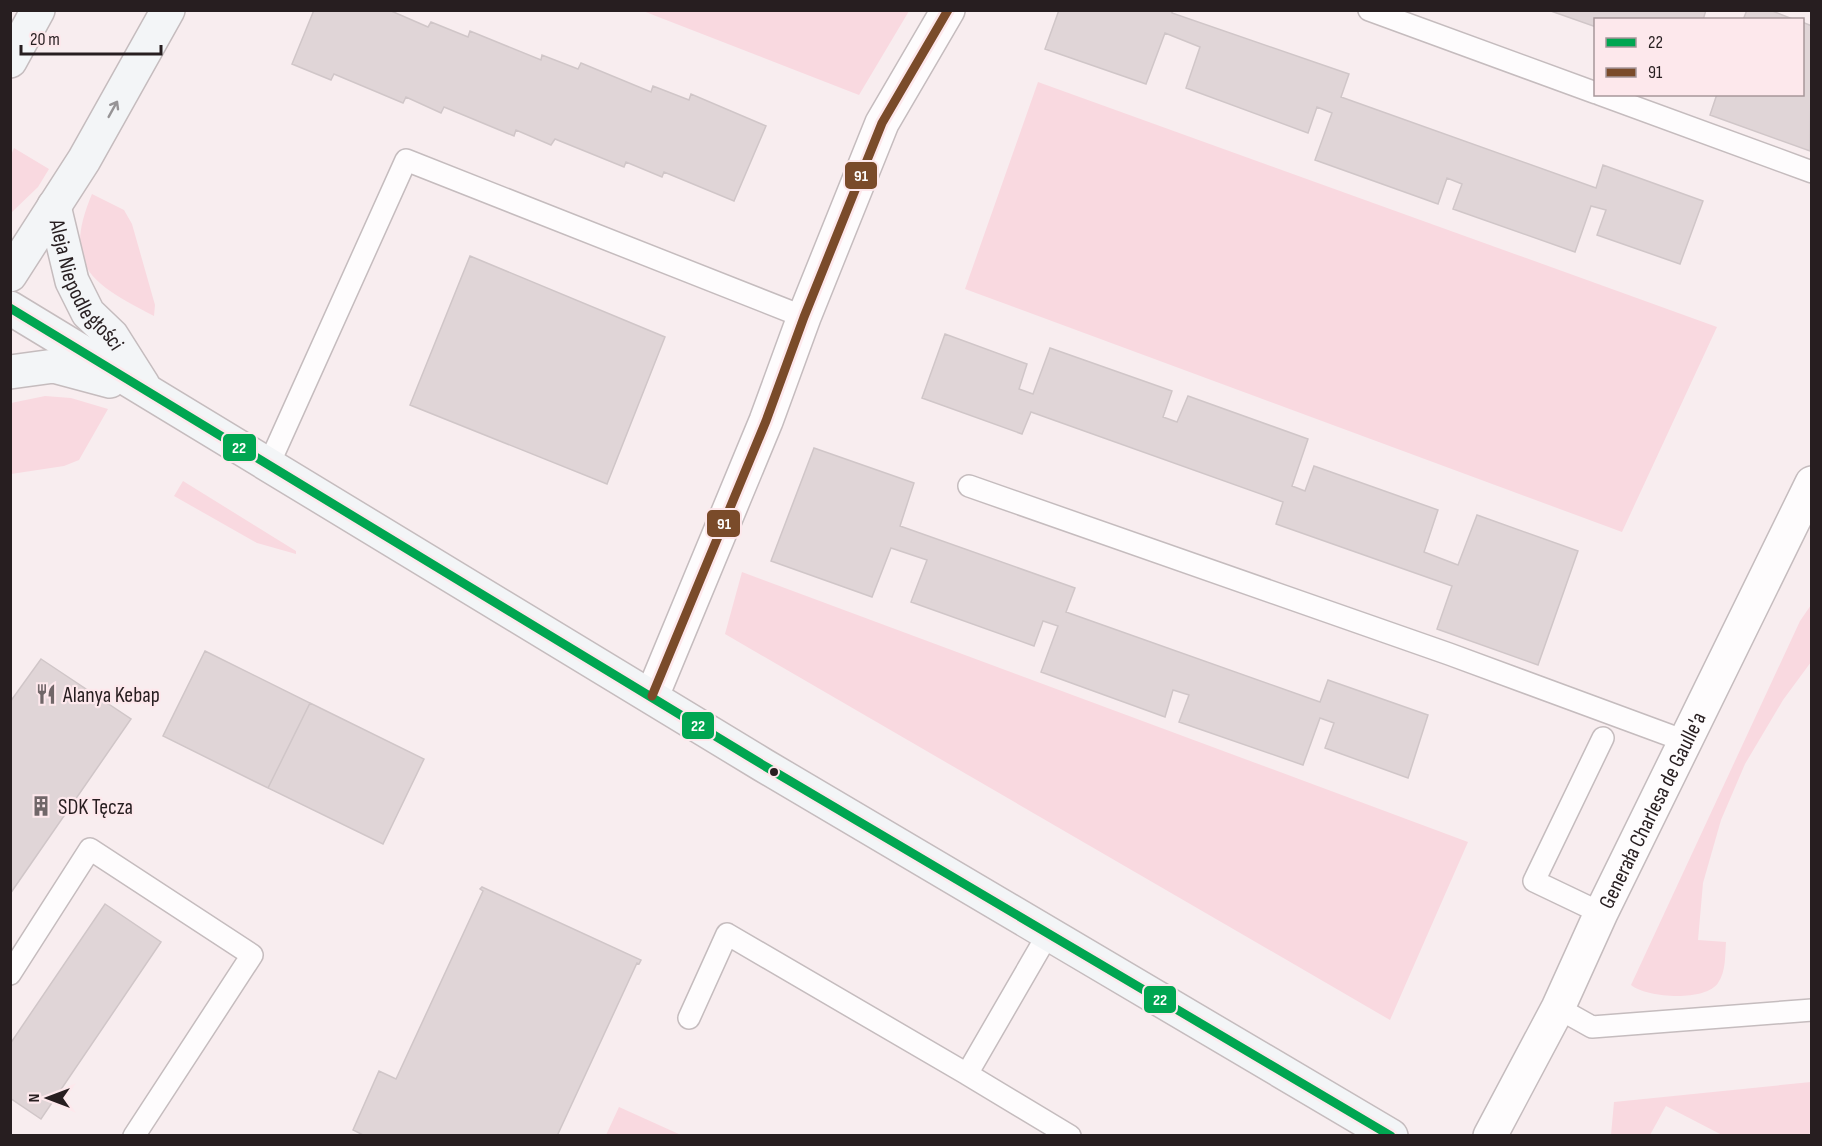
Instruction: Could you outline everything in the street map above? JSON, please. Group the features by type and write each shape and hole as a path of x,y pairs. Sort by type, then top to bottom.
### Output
{"street":[{"path":"10,61 38,10"},
{"name":"Aleja Niepodległości","path":"10,275 84,160 168,10"},
{"path":"651,696 766,421 804,317 882,123 948,10"},
{"name":"Aleja Niepodległości","path":"54,206 72,281 88,313 112,336 147,390"},
{"path":"10,308 651,696 1391,1136"},
{"path":"10,372 54,366 147,390"},
{"name":"Generała Charlesa de Gaulle'a","path":"1491,1136 1558,1008 1601,914 1812,483"}],"lane":[{"path":"1369,10 1594,93"},
{"path":"1603,96 1812,172"},
{"path":"269,464 406,160 804,317"},
{"path":"969,486 1449,654 1685,741"},
{"path":"1601,914 1534,880 1604,738"},
{"path":"10,974 90,849 252,955 134,1136"},
{"path":"690,1018 728,934 1070,1136"},
{"path":"967,1074 1048,934"},
{"path":"1558,1008 1592,1027 1812,1010"}],"shaded area":[{"path":"643,11 909,11 859,95"},
{"path":"1038,82 1717,327 1622,532 965,289"},
{"path":"14,148 49,169 38,187 11,213 11,155"},
{"path":"92,194 124,210 132,224 155,305 154,316 114,294 99,283 88,270 82,256 80,239 83,219"},
{"path":"45,396 71,398 108,409 79,460 64,466 11,474 11,403"},
{"path":"183,481 296,551 296,554 257,543 174,496"},
{"path":"742,572 1468,842 1390,1020 725,634"},
{"path":"1811,605 1811,662 1783,700 1745,764 1721,820 1703,883 1698,940 1726,942 1725,963 1721,979 1711,989 1689,995 1662,995 1639,989 1631,985 1800,621"},
{"path":"1811,1082 1811,1130 1809,1135 1722,1135 1666,1106 1650,1135 1611,1135 1614,1102"},
{"path":"619,1107 681,1135 606,1135"}],"building":[{"path":"314,10 389,10 428,27 431,22 468,37 470,31 541,60 542,55 578,69 581,63 651,92 653,86 689,100 691,94 766,126 734,201 664,172 662,177 626,162 624,167 555,139 551,145 516,130 514,136 444,107 441,113 406,97 403,103 334,74 331,80 292,64"},
{"path":"1059,10 1172,10 1172,13 1349,74 1341,97 1596,188 1603,165 1703,201 1680,264 1597,235 1606,210 1591,206 1575,252 1453,209 1462,184 1447,178 1438,204 1315,160 1332,113 1317,107 1308,133 1186,88 1200,47 1165,33 1146,84 1045,49"},
{"path":"1548,10 1706,10 1704,18 1594,18 1594,26"},
{"path":"1747,10 1770,10 1790,18 1744,18"},
{"path":"1804,23 1812,26 1810,151 1710,115 1716,96 1804,96"},
{"path":"470,256 665,337 607,484 410,405"},
{"path":"945,334 1027,364 1019,389 1033,394 1050,348 1172,391 1163,417 1177,422 1188,396 1308,439 1292,486 1305,491 1314,466 1438,510 1424,552 1458,565 1477,515 1578,551 1538,665 1437,629 1452,586 1276,524 1283,502 1031,412 1022,434 922,398"},
{"path":"814,448 914,483 900,526 1075,588 1066,612 1320,702 1328,680 1428,715 1408,778 1325,748 1334,723 1320,718 1303,765 1179,722 1189,695 1173,690 1165,717 1041,672 1058,626 1043,621 1034,646 911,602 927,560 891,548 872,597 771,561"},
{"path":"205,651 310,703 268,788 163,736"},
{"name":"SDK Tęcza","path":"41,659 131,719 10,894 10,702"},
{"path":"310,703 424,759 383,844 268,788"},
{"path":"482,887 641,960 639,964 637,963 557,1136 365,1136 353,1130 379,1071 396,1079 483,891 480,889"},
{"path":"105,904 161,942 41,1119 10,1098 10,1044"}],"transit line":[{"name":"91","path":"652,696 766,421 804,317 882,123 948,10"},
{"name":"22","path":"10,308 763,765 1391,1136"}],"place":[{"name":"Alanya Kebap","path":"46,694"},
{"name":"SDK Tęcza","path":"41,806"}]}
